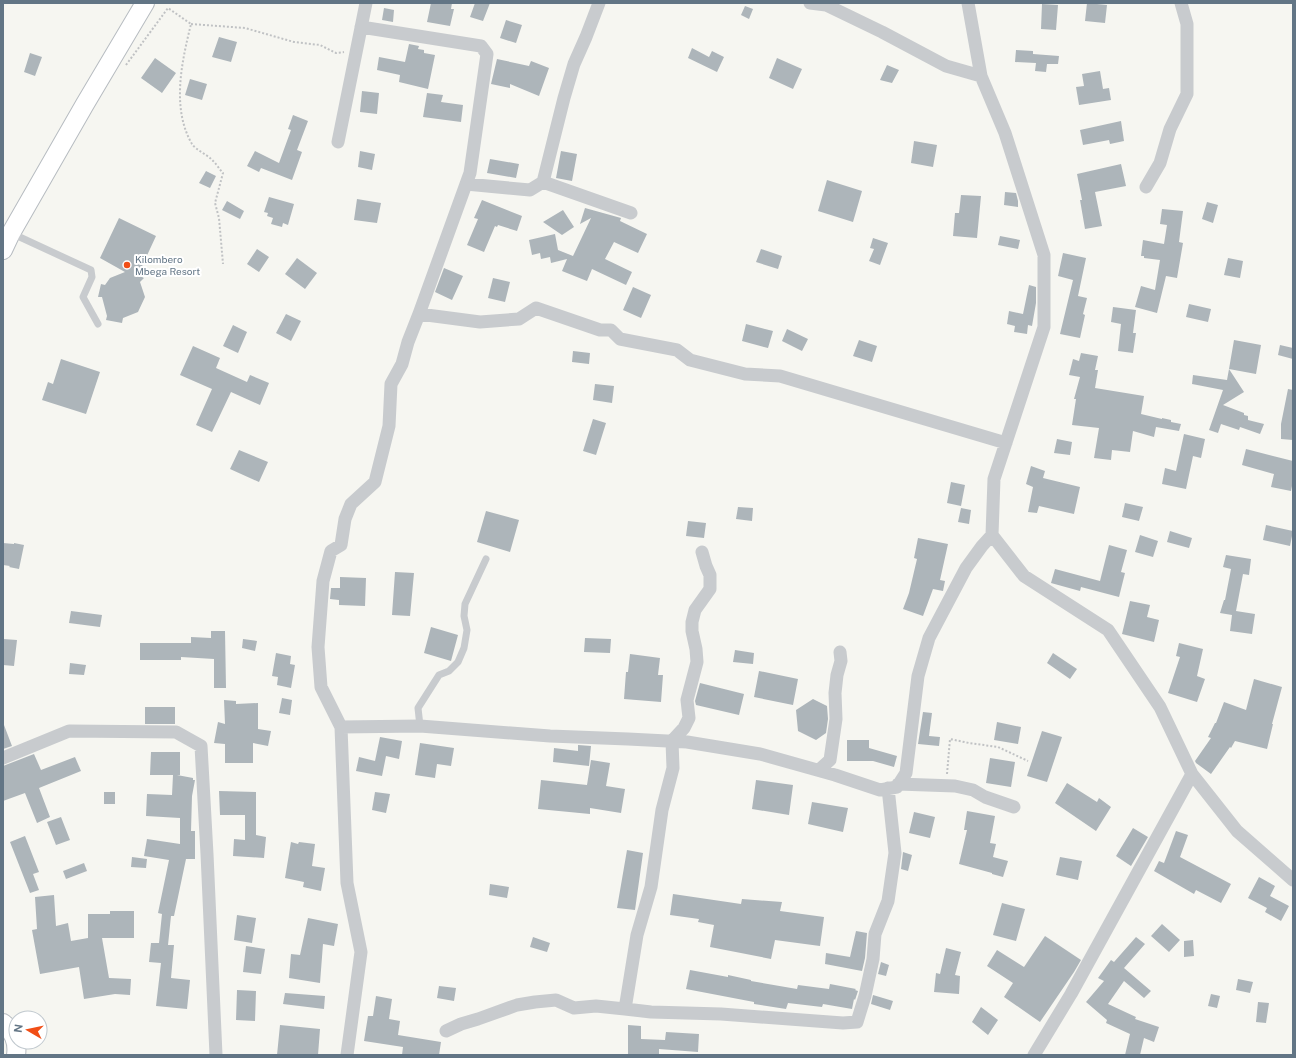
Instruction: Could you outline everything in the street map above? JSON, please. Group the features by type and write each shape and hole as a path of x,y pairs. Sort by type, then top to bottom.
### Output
{"main road":[{"path":"3,250 11,233 84,104 145,3"},
{"path":"3,1013 8,1028"}],"street":[{"path":"338,142 366,3"},
{"path":"466,184 530,190 543,182 574,64 599,3"},
{"path":"810,3 826,5 882,32 946,66 981,76"},
{"path":"968,3 981,76 1005,133 1044,255 1044,327 994,479 992,535 1024,576 1108,630 1160,707 1192,774 1237,831 1293,880"},
{"path":"1146,187 1160,163 1170,129 1187,94 1187,24 1181,3"},
{"path":"347,1055 361,952 347,883 341,727 321,687 318,647 323,580 330,552 341,544 345,519 351,504 375,482 389,426 391,384 402,364 408,342 470,173 487,54 481,46 361,27"},
{"path":"543,182 631,213"},
{"path":"419,314 480,322 519,319 536,308 600,330 611,330 620,339 676,350 690,360 745,374 780,376 1006,443"},
{"path":"446,1031 461,1024 478,1020 517,1005 556,1000 574,1008 596,1006 651,1012 720,1014 843,1023 857,1022 865,996 873,959 875,934 888,901 895,853 893,786 906,773 918,676 928,638 966,568 992,535"},
{"path":"626,1009 637,935 651,887 662,810 673,768 672,741 684,728 689,718 687,700 697,662 692,632 692,622 695,610 710,589 710,575 702,552"},
{"path":"819,770 830,760 836,719 835,693 837,675 841,661 840,652"},
{"path":"341,727 420,726 550,736 687,742 760,754 819,770 880,790 893,786 955,786 973,790 985,797 1014,807"},
{"path":"3,758 69,731 176,732 201,746 216,1055"},
{"path":"1034,1055 1071,994 1192,774"}],"lane":[{"path":"11,233 91,270 92,277 83,297 98,324"},
{"path":"420,726 418,708 439,675 449,670 458,662 464,648 467,630 464,616 465,604 486,559"}],"path":[{"path":"124,68 168,8 191,24 245,28 294,42 320,45 336,53 356,52"},
{"path":"191,24 184,52 179,86 183,121 193,145 212,160 223,173 215,203 219,218 223,264"},
{"path":"946,785 950,739 998,747 1028,761"}],"building":[{"path":"431,3 452,3 451,9 454,9 450,26 427,22"},
{"path":"475,3 490,3 483,21 470,17"},
{"path":"1087,3 1107,5 1105,23 1085,21"},
{"path":"1042,4 1058,5 1056,30 1041,29"},
{"path":"745,6 753,9 749,19 741,15"},
{"path":"384,8 394,10 393,22 382,20"},
{"path":"506,20 522,25 516,43 500,38"},
{"path":"219,37 237,42 231,62 212,57"},
{"path":"409,44 419,46 418,49 424,50 424,53 435,55 428,89 399,82 400,75 377,70 379,57 405,62"},
{"path":"692,48 709,57 712,51 724,57 717,72 688,58"},
{"path":"1016,50 1033,51 1033,54 1059,56 1058,64 1047,64 1046,72 1035,71 1036,63 1015,62"},
{"path":"30,53 42,57 35,76 24,72"},
{"path":"155,58 176,73 162,93 141,78"},
{"path":"777,58 802,69 793,89 769,78"},
{"path":"497,59 529,66 531,61 549,68 539,96 510,84 510,88 491,84"},
{"path":"887,65 899,70 892,83 880,80"},
{"path":"1100,71 1103,89 1109,88 1111,100 1079,105 1076,87 1084,86 1082,74"},
{"path":"190,79 207,84 202,100 185,95"},
{"path":"362,91 379,93 377,114 360,112"},
{"path":"427,93 443,95 441,102 463,105 461,122 423,117"},
{"path":"293,115 308,121 297,150 302,152 292,180 261,168 259,172 247,166 255,151 279,163 291,130 288,129"},
{"path":"1121,121 1124,141 1110,144 1109,140 1083,145 1080,130"},
{"path":"914,141 937,145 933,167 911,163"},
{"path":"360,151 375,154 372,170 358,167"},
{"path":"561,151 577,154 572,181 556,178"},
{"path":"490,159 519,164 516,178 487,173"},
{"path":"1121,164 1126,186 1095,192 1102,226 1085,229 1080,200 1082,200 1077,174"},
{"path":"206,171 216,176 210,188 199,183"},
{"path":"827,180 862,191 853,222 818,211"},
{"path":"1005,192 1016,193 1018,207 1004,205"},
{"path":"961,195 981,196 977,238 953,236 955,213 959,213"},
{"path":"269,197 294,204 288,225 283,223 282,227 271,224 273,218 267,216 268,213 264,212"},
{"path":"357,199 381,203 377,223 354,220"},
{"path":"482,200 522,216 517,231 498,225 497,227 495,226 484,252 467,245 478,219 474,218"},
{"path":"227,201 244,211 240,219 222,210"},
{"path":"1207,202 1218,205 1213,223 1202,219"},
{"path":"585,208 621,218 620,221 647,234 638,253 614,242 605,259 632,272 626,285 592,269 587,281 562,271 567,259 551,263 550,257 541,259 540,253 532,255 529,240 555,234 558,250 573,256 591,218 580,224"},
{"path":"1162,209 1183,211 1179,242 1183,243 1177,278 1166,276 1157,313 1135,307 1141,286 1155,290 1160,260 1144,258 1144,256 1141,256 1143,240 1164,244 1167,225 1160,224"},
{"path":"563,210 574,227 562,235 543,222"},
{"name":"Kilombero Mbega Resort","path":"119,218 156,236 138,275 144,278 140,282 145,297 138,312 123,318 122,323 106,320 107,316 102,297 98,297 101,284 105,285 110,278 125,272 100,258"},
{"path":"1000,236 1020,240 1018,249 998,245"},
{"path":"873,238 888,243 880,265 869,261 874,249 870,248"},
{"path":"257,249 269,257 259,272 247,264"},
{"path":"761,249 782,256 778,269 756,262"},
{"path":"1063,253 1086,258 1078,296 1087,298 1080,338 1060,334 1073,280 1058,276"},
{"path":"297,258 317,273 305,289 285,274"},
{"path":"1228,258 1243,261 1240,278 1224,275"},
{"path":"444,268 463,276 452,300 435,292"},
{"path":"493,278 510,282 505,302 488,298"},
{"path":"1029,285 1036,287 1036,303 1032,326 1028,325 1027,334 1014,332 1015,326 1007,324 1009,311 1023,314"},
{"path":"633,287 651,295 641,318 623,310"},
{"path":"1189,304 1211,309 1208,322 1186,317"},
{"path":"1113,307 1136,310 1133,333 1136,333 1133,353 1118,351 1121,324 1111,322"},
{"path":"286,314 301,321 291,341 276,333"},
{"path":"746,324 773,331 768,348 742,341"},
{"path":"233,325 247,332 238,353 223,346"},
{"path":"787,329 808,339 802,351 782,341"},
{"path":"859,340 877,346 872,362 853,356"},
{"path":"1234,340 1261,345 1256,374 1229,369"},
{"path":"1280,345 1293,348 1293,359 1278,355"},
{"path":"193,346 220,358 216,368 247,382 250,375 269,383 260,405 231,392 212,432 196,425 212,389 180,375"},
{"path":"573,351 590,353 589,364 572,362"},
{"path":"1081,353 1098,356 1095,370 1098,370 1095,388 1144,396 1141,414 1171,420 1171,422 1181,424 1179,431 1156,427 1154,437 1133,431 1130,452 1112,450 1111,460 1094,458 1099,428 1072,425 1076,399 1074,399 1080,377 1069,375 1073,359 1079,361"},
{"path":"61,359 100,372 86,414 42,400 48,382 53,384"},
{"path":"1229,369 1244,392 1223,405 1244,413 1244,415 1248,416 1248,420 1264,424 1260,434 1240,427 1239,430 1221,424 1218,433 1209,430 1223,390 1192,384 1193,375 1227,380"},
{"path":"595,384 614,386 612,403 593,400"},
{"path":"1288,389 1293,390 1293,440 1281,439 1281,424"},
{"path":"593,419 606,423 596,455 583,451"},
{"path":"1184,434 1205,439 1201,458 1193,456 1186,489 1162,484 1165,468 1176,471"},
{"path":"1057,439 1072,442 1070,455 1054,453"},
{"path":"1246,449 1293,461 1293,481 1291,491 1271,487 1274,474 1242,465"},
{"path":"239,450 268,462 259,482 230,469"},
{"path":"1031,466 1045,471 1043,478 1080,487 1074,514 1039,506 1037,513 1028,512 1033,487 1026,484"},
{"path":"951,482 965,485 961,506 947,503"},
{"path":"1125,503 1143,507 1139,521 1122,517"},
{"path":"738,507 753,508 752,521 736,519"},
{"path":"961,508 971,510 969,524 958,522"},
{"path":"486,511 519,520 510,552 477,542"},
{"path":"688,521 706,523 704,538 686,536"},
{"path":"1266,525 1293,531 1290,546 1263,540"},
{"path":"1170,531 1192,538 1189,548 1167,542"},
{"path":"1140,535 1158,541 1153,557 1135,552"},
{"path":"918,538 948,544 940,580 945,581 943,591 933,589 923,616 903,609 909,593 917,559 914,558"},
{"path":"3,543 24,545 19,569 3,565"},
{"path":"1109,545 1127,550 1121,572 1125,573 1119,597 1081,587 1080,591 1051,583 1055,569 1100,581"},
{"path":"1226,555 1251,559 1249,575 1243,574 1236,611 1255,614 1252,634 1230,631 1232,615 1220,613 1225,600 1231,569 1223,567"},
{"path":"395,572 414,573 410,616 392,615"},
{"path":"340,577 366,578 365,606 339,605 339,600 330,599 331,588 340,588"},
{"path":"1130,601 1150,605 1147,617 1159,620 1154,642 1122,634"},
{"path":"71,611 102,615 100,627 69,623"},
{"path":"431,627 458,635 451,661 424,653"},
{"path":"211,631 225,631 226,688 214,688 214,659 181,657 181,660 140,660 140,643 191,643 191,637 211,638"},
{"path":"585,638 611,639 610,653 584,652"},
{"path":"3,639 17,640 14,666 3,665"},
{"path":"243,639 257,641 255,651 242,648"},
{"path":"1179,643 1203,649 1197,676 1205,679 1197,702 1168,693 1180,657 1176,656"},
{"path":"735,650 754,653 753,664 733,662"},
{"path":"276,653 291,656 290,664 295,665 291,688 277,685 278,677 272,676"},
{"path":"1053,653 1077,669 1070,679 1047,663"},
{"path":"630,654 660,658 658,675 663,675 661,702 624,699 626,672 628,672"},
{"path":"70,663 86,665 84,675 69,674"},
{"path":"759,671 798,679 793,705 754,697"},
{"path":"1254,679 1282,687 1267,749 1235,741 1211,774 1195,761 1211,738 1208,737 1216,723 1224,702 1246,710"},
{"path":"700,683 744,694 739,715 696,705 695,701"},
{"path":"282,698 292,700 290,715 279,713"},
{"path":"813,699 827,706 828,719 826,733 816,740 798,731 796,710"},
{"path":"224,700 236,701 236,704 258,703 258,729 271,731 268,746 253,743 253,763 225,763 225,744 214,743 218,722 225,724"},
{"path":"145,707 175,707 175,724 145,724"},
{"path":"923,712 932,713 929,736 940,737 939,746 918,744"},
{"path":"997,722 1021,727 1018,744 994,740"},
{"path":"4,725 12,746 3,749 3,726"},
{"path":"1042,731 1062,737 1047,782 1027,776"},
{"path":"380,737 402,741 399,759 386,756 382,776 356,771 359,757 375,761"},
{"path":"847,740 869,740 869,748 897,756 894,767 873,761 847,761"},
{"path":"420,743 454,748 451,766 437,764 435,778 415,775"},
{"path":"578,745 591,746 589,766 553,762 554,748 578,751"},
{"path":"151,752 180,752 180,775 177,775 193,778 193,780 195,780 192,796 191,831 195,831 195,859 186,859 174,916 171,916 168,945 174,945 171,978 190,980 187,1009 156,1006 161,963 149,962 151,943 159,943 162,914 158,913 169,860 144,856 147,839 180,844 180,818 146,816 147,794 172,795 173,775 150,775"},
{"path":"34,754 41,770 75,757 81,771 39,788 50,817 37,823 25,793 3,801 3,766"},
{"path":"990,758 1015,762 1011,787 986,783"},
{"path":"591,760 610,763 606,786 625,789 621,813 590,808 590,814 538,809 541,780 587,785"},
{"path":"756,780 793,785 789,815 752,809"},
{"path":"1067,783 1097,802 1099,798 1111,807 1096,831 1055,803"},
{"path":"219,791 256,792 256,835 266,837 264,858 233,856 234,839 245,840 245,815 220,815"},
{"path":"104,792 115,792 115,804 104,804"},
{"path":"375,792 390,794 386,813 372,810"},
{"path":"812,802 848,808 843,832 808,824"},
{"path":"967,811 995,816 990,843 996,844 993,857 1008,861 1003,877 959,864 967,830 964,830"},
{"path":"914,812 935,817 930,838 909,833"},
{"path":"61,817 70,840 56,845 47,822"},
{"path":"1133,828 1148,837 1131,866 1116,856"},
{"path":"1176,831 1188,835 1180,857 1231,884 1221,903 1196,890 1194,894 1154,871 1159,861 1164,863"},
{"path":"25,836 39,872 33,874 39,890 30,893 10,842"},
{"path":"291,842 298,844 299,842 315,844 312,866 325,868 321,891 303,887 304,882 285,878"},
{"path":"627,850 643,853 635,910 617,908"},
{"path":"903,852 912,855 908,871 901,869"},
{"path":"132,857 147,859 146,868 131,867"},
{"path":"1060,857 1082,861 1078,880 1056,875"},
{"path":"84,863 87,871 66,879 63,871"},
{"path":"1259,877 1275,886 1270,896 1289,906 1281,921 1265,912 1267,908 1248,898"},
{"path":"490,884 509,887 507,898 489,895"},
{"path":"673,894 741,904 742,899 782,902 780,911 824,917 820,946 775,940 771,959 710,947 714,925 698,922 699,919 670,915"},
{"path":"54,895 56,926 68,923 71,941 88,938 88,914 110,914 110,911 134,911 134,938 102,938 109,978 131,979 130,995 115,994 84,999 79,967 40,974 32,930 37,929 35,897"},
{"path":"1002,903 1025,909 1016,941 993,935"},
{"path":"237,915 256,918 252,943 234,940"},
{"path":"308,918 338,924 334,946 323,944 320,983 289,978 291,954 300,955"},
{"path":"1162,924 1180,940 1169,952 1151,936"},
{"path":"856,931 867,933 865,958 862,971 825,964 826,953 850,957"},
{"path":"1045,936 1081,960 1040,1022 1004,997 1013,983 987,966 997,950 1024,967"},
{"path":"533,937 550,943 547,952 530,947"},
{"path":"1136,937 1145,944 1124,968 1151,991 1144,998 1124,981 1108,1004 1136,1017 1135,1019 1159,1027 1154,1042 1144,1038 1140,1055 1125,1055 1130,1034 1106,1023 1107,1020 1086,1002 1104,981 1098,978 1111,960 1114,962"},
{"path":"1193,940 1194,956 1184,957 1184,941"},
{"path":"246,946 265,949 261,974 243,972"},
{"path":"946,948 961,952 955,975 960,976 959,994 934,992 936,973 940,974"},
{"path":"881,962 889,965 886,976 878,974"},
{"path":"690,970 728,977 728,975 751,981 797,989 798,985 829,989 830,984 856,989 855,990 858,991 855,1000 854,999 852,1009 823,1004 822,1007 788,1003 786,1009 754,1004 754,1002 686,989"},
{"path":"1238,979 1253,982 1250,993 1236,990"},
{"path":"439,986 456,988 454,1001 437,998"},
{"path":"237,990 256,991 255,1021 236,1020"},
{"path":"285,993 325,996 324,1009 283,1004"},
{"path":"1211,994 1220,996 1217,1008 1208,1006"},
{"path":"873,995 893,1001 890,1010 871,1004"},
{"path":"376,996 392,999 389,1019 400,1021 398,1035 441,1042 439,1055 402,1055 403,1047 364,1041 368,1016 373,1016"},
{"path":"1258,1002 1269,1003 1266,1023 1256,1022"},
{"path":"981,1007 998,1020 988,1035 972,1022"},
{"path":"280,1025 320,1029 318,1055 277,1055"},
{"path":"628,1025 641,1026 641,1039 665,1040 666,1032 699,1034 698,1052 659,1049 659,1055 628,1054"}],"place":[{"name":"Kilombero Mbega Resort","path":"127,265"}]}
